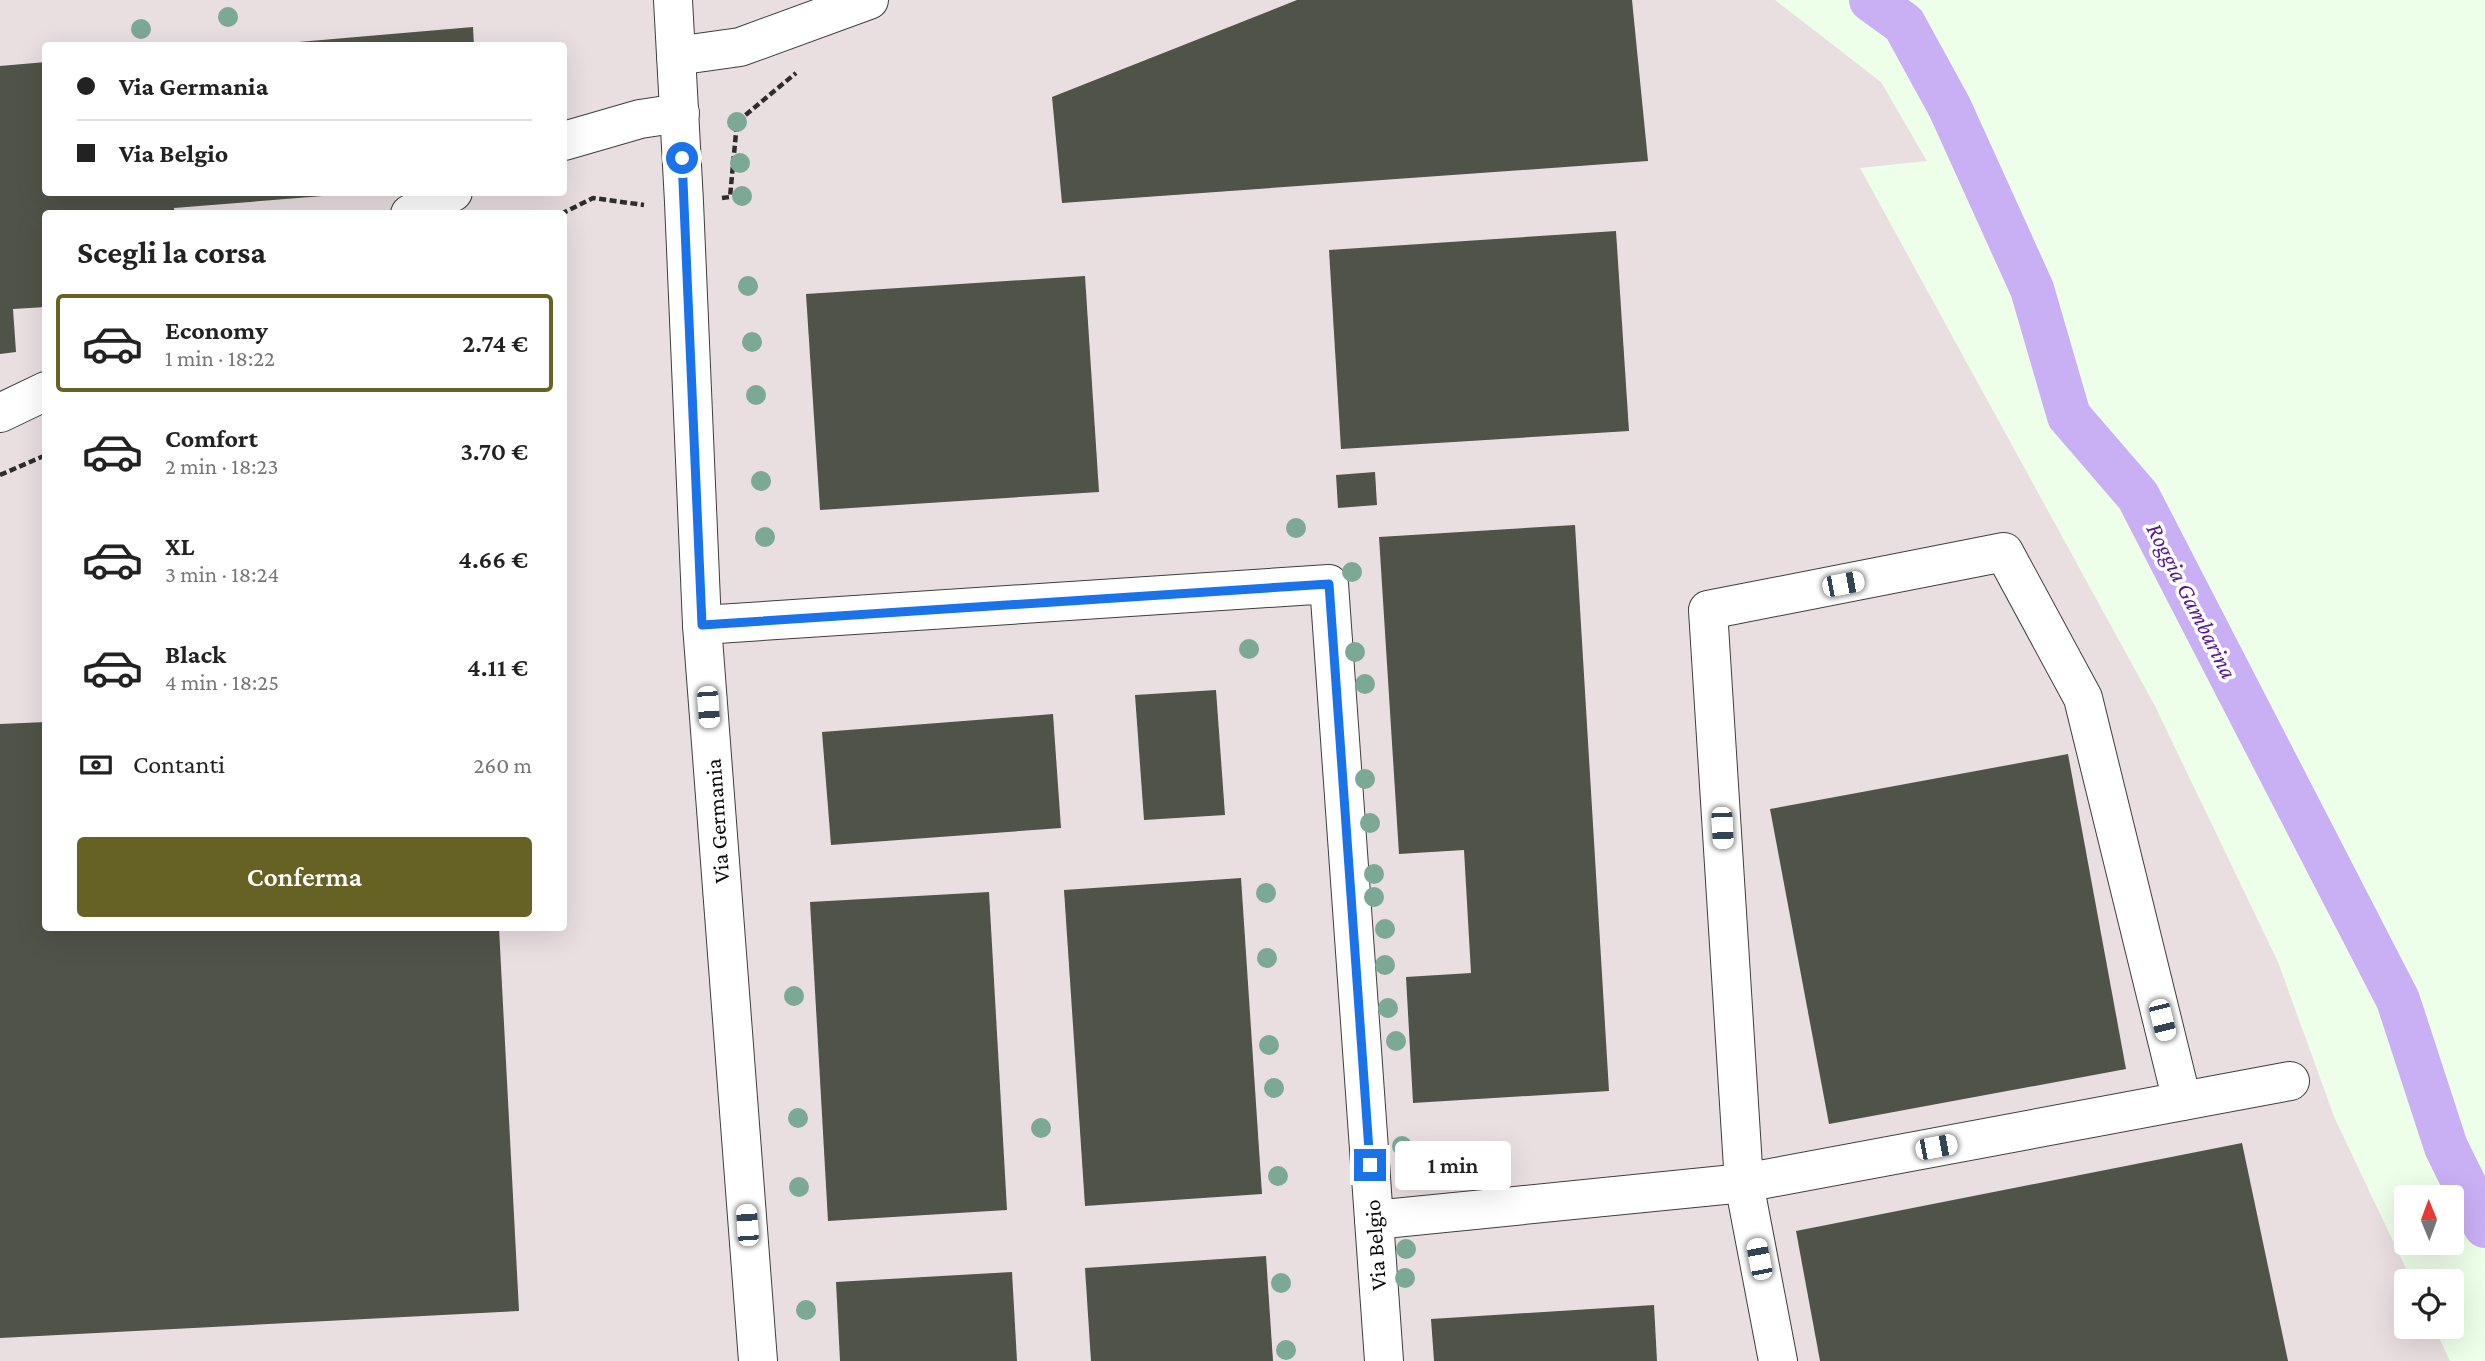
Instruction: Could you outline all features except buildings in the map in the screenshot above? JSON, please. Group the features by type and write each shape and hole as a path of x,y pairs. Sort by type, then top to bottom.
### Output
{"street":[{"name":"Via Germania","path":"673,0 702,625 758,1361"},
{"path":"676,56 740,47 869,0"},
{"path":"567,140 640,119 680,113"},
{"path":"418,210 445,196"},
{"path":"0,413 42,393"},
{"path":"1778,1361 1744,1183 1708,610 2004,552 2083,698 2182,1101"},
{"name":"Via Belgio","path":"702,625 1329,584 1384,1361"},
{"path":"1374,1220 1744,1183 2290,1081"}],"path":[{"path":"0,475 42,457"}],"shaded area":[{"path":"0,0 1775,0 1881,82 1927,161 1860,168 2155,706 2278,962 2335,1119 2394,1243 2394,1255 2400,1255 2406,1269 2394,1269 2394,1339 2440,1339 2450,1361 0,1361"}],"waterway":[{"name":"Roggia Gambarina","path":"1871,0 1904,24 1950,108 2032,289 2069,416 2138,496 2398,1000 2446,1147 2485,1226"}],"route":[{"path":"682,158 702,625 1329,584 1370,1165"}]}
